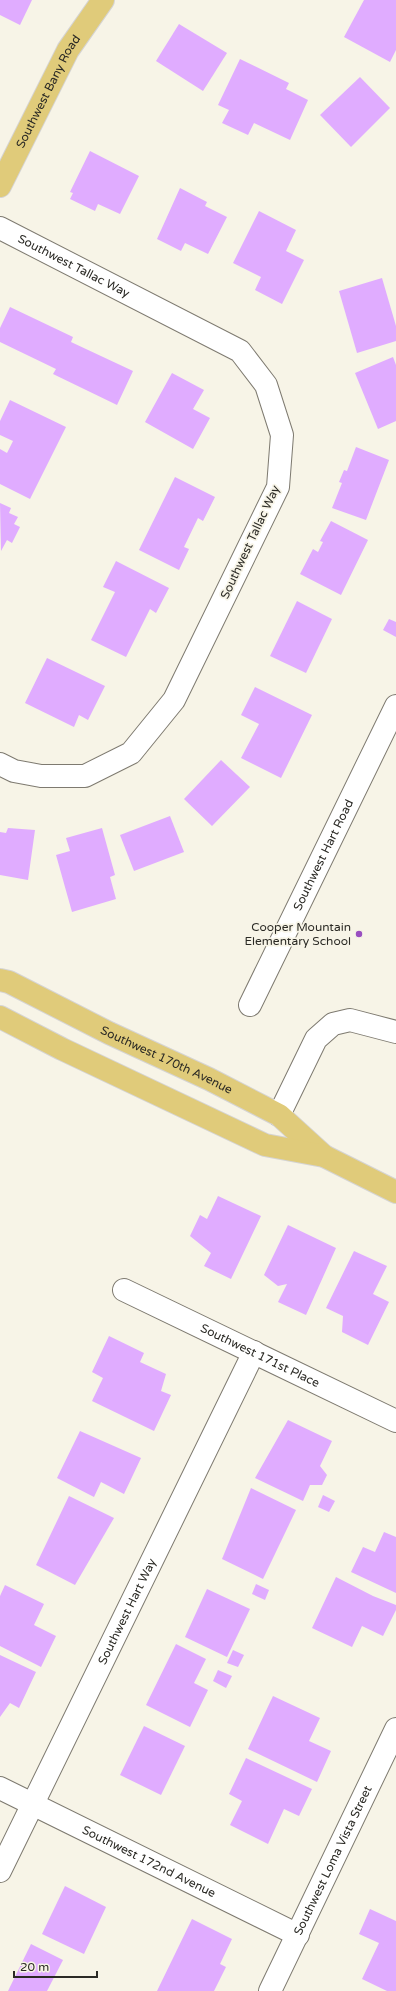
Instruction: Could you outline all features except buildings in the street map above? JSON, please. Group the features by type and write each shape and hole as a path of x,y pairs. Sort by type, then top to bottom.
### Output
{"main road":[{"name":"Southwest Bany Road","path":"0,186 68,50 103,0"},
{"name":"Southwest 170th Avenue","path":"0,980 9,982 109,1033 209,1079 278,1115 324,1156 396,1192"},
{"name":"Southwest 170th Avenue","path":"0,1017 62,1049 265,1145 324,1156"}],"street":[{"name":"Southwest Tallac Way","path":"0,228 240,351 266,385 282,435 278,487 174,700 131,753 85,776 41,776 14,770 0,764"},
{"name":"Southwest Hart Road","path":"250,1005 396,706"},
{"path":"278,1115 316,1039 333,1024 350,1020 396,1032"},
{"name":"Southwest 171st Place","path":"124,1290 396,1421"},
{"name":"Southwest Hart Way","path":"0,1870 254,1352"},
{"name":"Southwest Loma Vista Street","path":"270,1991 396,1729"},
{"name":"Southwest 172nd Avenue","path":"0,1788 298,1935"}],"place":[{"name":"Cooper Mountain Elementary School","path":"359,934"}]}
